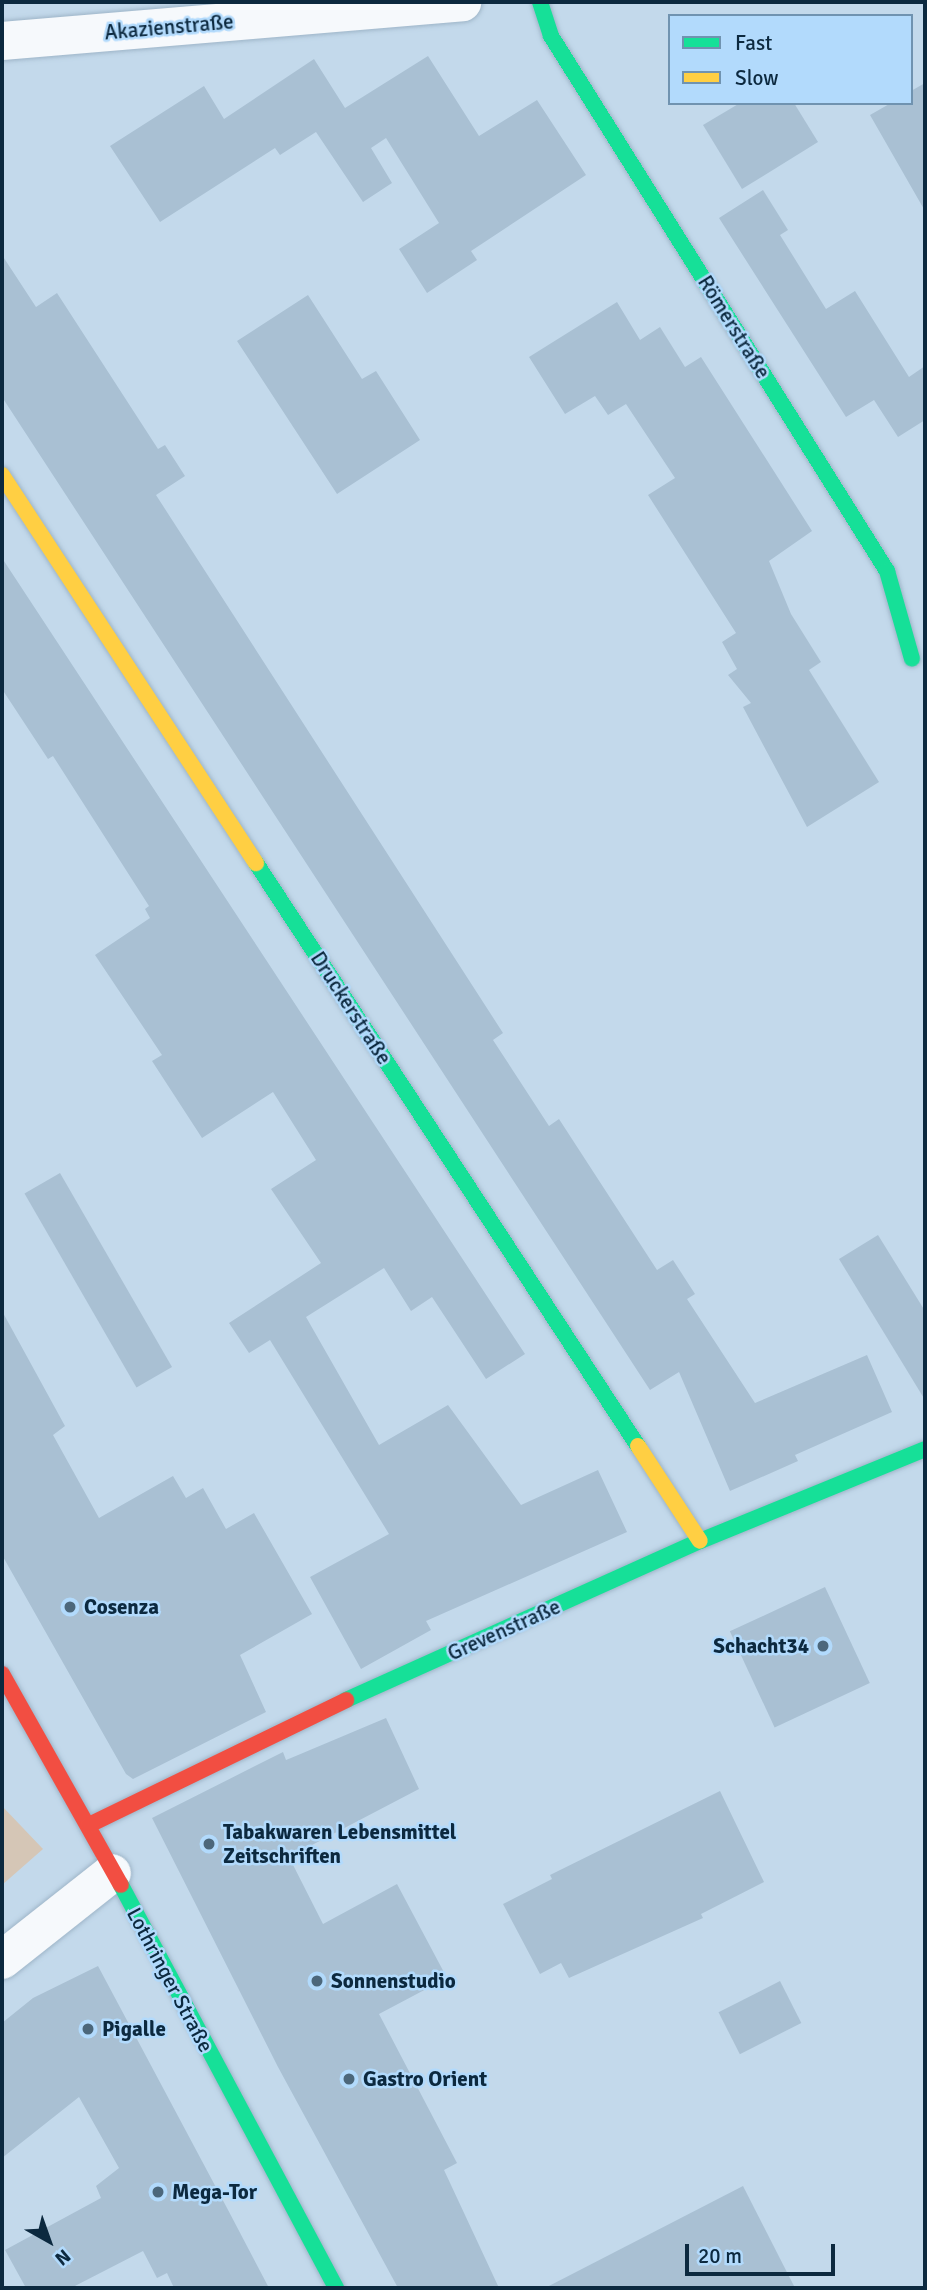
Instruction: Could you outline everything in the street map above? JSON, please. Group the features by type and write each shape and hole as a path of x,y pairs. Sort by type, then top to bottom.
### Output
{"street":[{"name":"Akazienstraße","path":"2,41 461,2"},
{"name":"Römerstraße","path":"540,2 551,36 887,571 912,659"},
{"name":"Druckerstraße","path":"2,475 700,1541"},
{"name":"Grevenstraße","path":"89,1825 255,1742 700,1541 747,1525 925,1449"},
{"name":"Lothringer Straße","path":"2,1674 89,1825 112,1873 336,2288"},
{"path":"2,1961 112,1873"}],"shaded area":[{"path":"2,1806 43,1849 2,1885"}],"building":[{"path":"428,56 479,136 537,100 586,175 471,251 477,260 427,293 399,249 439,223 386,138 371,148 392,183 363,202 316,132 280,155 275,148 160,222 110,146 204,86 224,119 314,59 345,108"},
{"path":"925,83 925,211 870,115 888,105 913,105 913,90"},
{"path":"737,105 795,105 818,142 742,189 703,125"},
{"path":"763,190 788,230 780,235 826,309 855,291 909,377 925,366 925,420 898,437 874,400 846,417 719,218"},
{"path":"2,255 36,307 57,293 158,449 165,445 185,476 156,495 503,1033 493,1040 549,1126 559,1119 657,1270 673,1260 695,1294 687,1299 755,1403 867,1355 892,1412 795,1455 798,1461 730,1491 679,1372 650,1390 2,397"},
{"path":"308,295 362,379 376,371 420,440 337,494 237,341"},
{"path":"617,302 640,340 660,327 685,367 701,357 812,531 769,561 791,614 821,662 809,670 879,782 807,827 743,707 751,703 728,675 737,669 722,642 736,633 648,495 675,478 626,404 608,415 595,396 565,414 529,357"},
{"path":"2,558 525,1354 486,1379 432,1297 411,1311 384,1268 306,1317 379,1445 448,1405 521,1505 598,1470 627,1532 426,1621 431,1630 361,1669 310,1577 389,1534 270,1340 249,1353 229,1323 321,1263 271,1189 316,1160 273,1092 202,1138 152,1061 162,1055 95,955 150,918 145,909 149,906 53,756 48,759 2,689"},
{"path":"60,1173 172,1367 136,1387 24,1194"},
{"path":"878,1235 925,1311 925,1400 839,1259"},
{"path":"2,1311 65,1426 53,1435 99,1518 173,1476 186,1498 203,1488 226,1529 254,1513 312,1614 240,1655 266,1712 133,1779 126,1774 2,1555"},
{"path":"825,1587 870,1683 775,1727 730,1631"},
{"path":"386,1718 419,1789 289,1857 323,1924 397,1884 447,1978 379,2014 457,2163 444,2170 499,2288 398,2288 278,2067 152,1818 283,1752 286,1760"},
{"path":"720,1791 764,1882 701,1914 703,1918 569,1978 561,1963 540,1974 503,1904 552,1879 550,1875"},
{"path":"98,1966 269,2288 174,2288 167,2273 157,2278 143,2251 71,2288 26,2288 5,2250 101,2198 96,2186 119,2168 79,2097 2,2158 2,2023 33,1998"},
{"path":"780,1981 801,2023 740,2054 719,2012"},
{"path":"743,2186 795,2288 545,2288"}],"traffic: fast":[{"path":"540,2 551,36 887,571 912,659"},
{"path":"256,863 638,1446"},
{"path":"346,1700 700,1541 925,1449"},
{"path":"121,1885 336,2288"}],"traffic: slow":[{"path":"2,475 256,863"},
{"path":"638,1446 700,1541"}],"traffic: jam":[{"path":"2,1674 121,1885"},
{"path":"89,1825 346,1700"}],"place":[{"name":"Cosenza","path":"70,1607"},
{"name":"Schacht34","path":"823,1646"},
{"name":"Tabakwaren Lebensmittel Zeitschriften","path":"209,1844"},
{"name":"Sonnenstudio","path":"317,1981"},
{"name":"Pigalle","path":"88,2029"},
{"name":"Gastro Orient","path":"349,2079"},
{"name":"Mega-Tor","path":"158,2192"}]}
